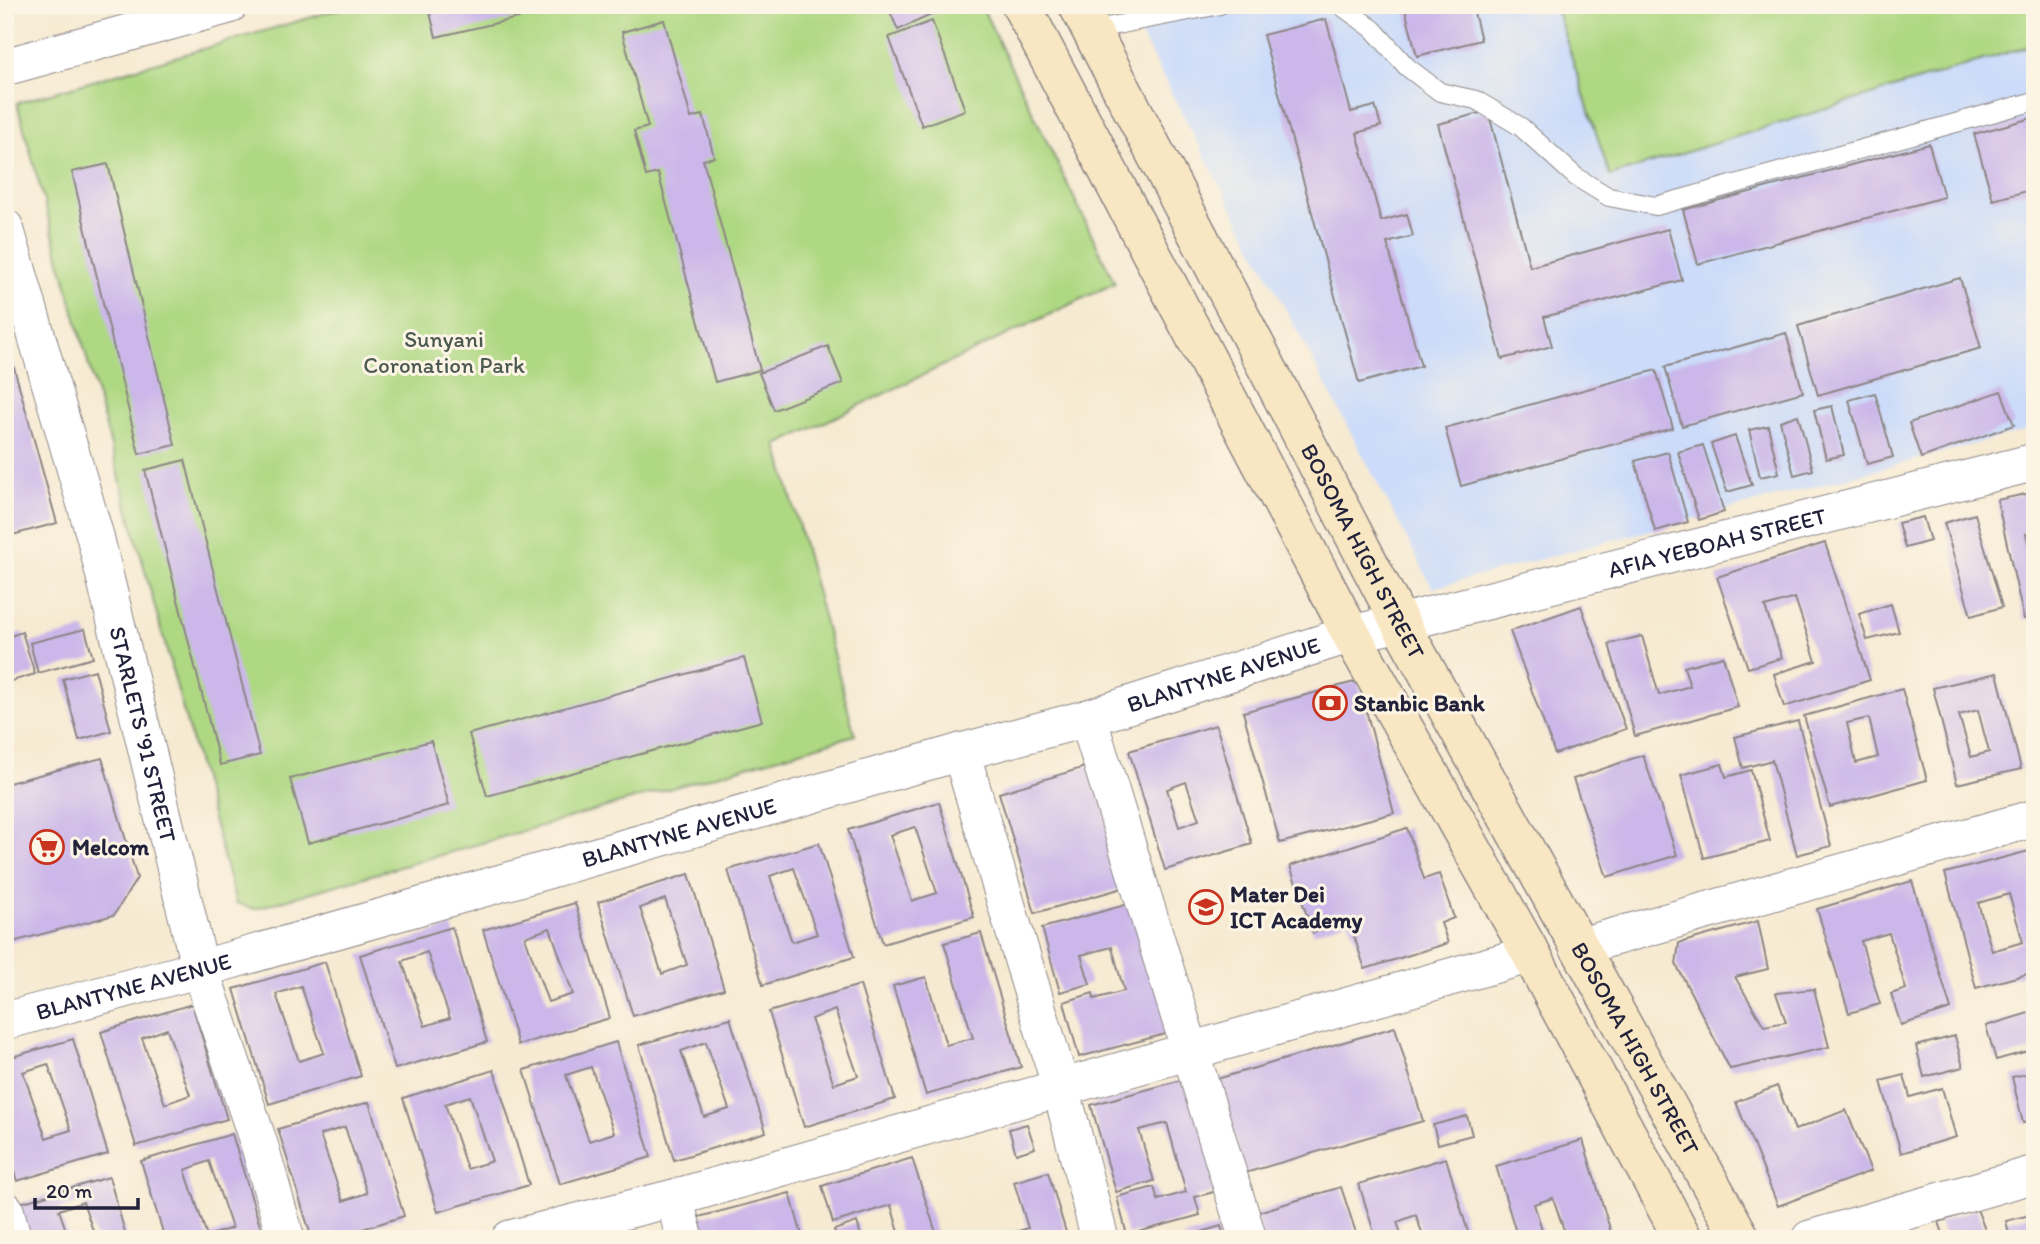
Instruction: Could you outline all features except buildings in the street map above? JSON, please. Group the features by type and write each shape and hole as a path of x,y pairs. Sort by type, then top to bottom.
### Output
{"street":[{"path":"5,67 229,5"},
{"name":"BOSOMA HIGH STREET","path":"1021,5 1351,634 1531,954 1684,1239"},
{"name":"BOSOMA HIGH STREET","path":"1085,18 1400,624 1741,1239"},
{"name":"STARLETS '91 STREET","path":"5,228 95,536 200,969 260,1147 286,1239"},
{"name":"AFIA YEBOAH STREET","path":"1351,634 1400,624 2035,461"},
{"name":"BLANTYNE AVENUE","path":"5,1021 200,969 1088,718 1351,634"},
{"path":"1088,718 1248,1239"},
{"path":"961,752 1060,1088 1100,1239"},
{"path":"1578,947 2035,818"},
{"path":"510,1239 674,1198 1531,954"},
{"path":"1810,1239 2035,1174"},
{"path":"674,1198 685,1239"},
{"path":"5,1210 13,1239"}],"lane":[{"path":"1085,18 1220,5"},
{"path":"1340,5 1373,29 1407,67 1440,92 1476,100 1521,127 1576,177 1609,197 1656,206 2035,101"}],"shaded area":[{"path":"1125,5 2035,5 2035,428 1433,588"}],"green space":[{"name":"Sunyani Coronation Park","path":"353,5 981,5 1115,283 777,445 855,735 254,909 236,903 17,103"},
{"path":"1555,5 2035,5 2035,44 1610,176"}],"place":[{"name":"Stanbic Bank","path":"1330,703"},
{"name":"Melcom","path":"47,847"},
{"name":"Mater Dei ICT Academy","path":"1206,907"}]}
